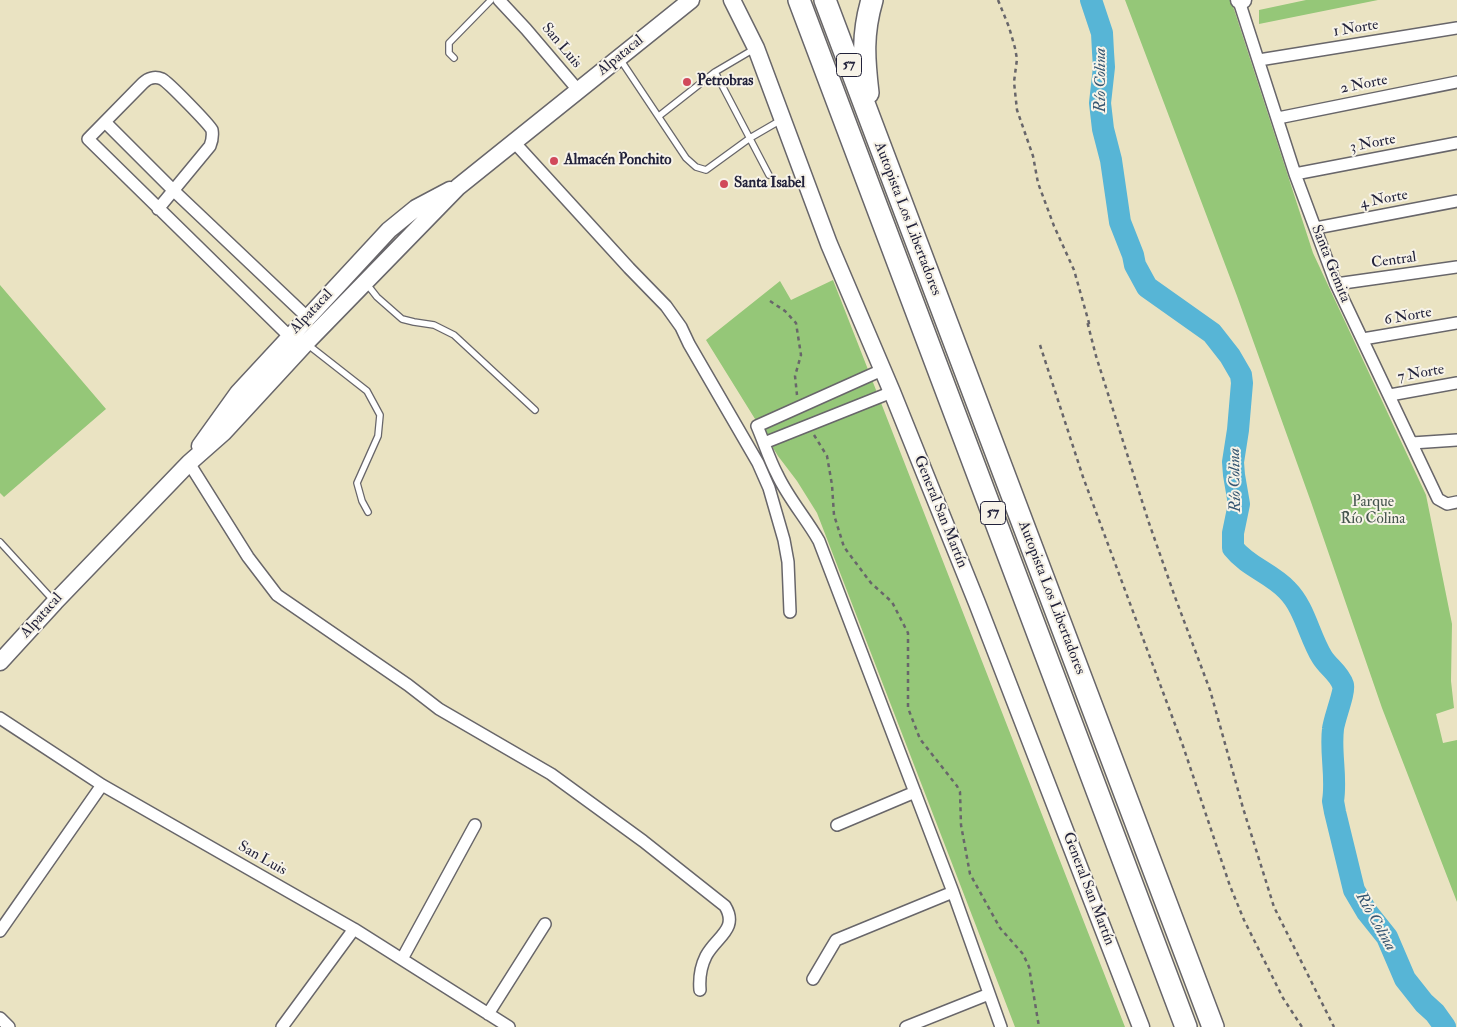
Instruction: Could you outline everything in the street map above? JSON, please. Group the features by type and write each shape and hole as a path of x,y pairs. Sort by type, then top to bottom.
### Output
{"highway":[{"name":"Autopista Los Libertadores","path":"799,0 1186,1027"},
{"name":"Autopista Los Libertadores","path":"825,0 1213,1027"},
{"path":"872,0 865,29 864,56 873,131"}],"street":[{"name":"San Luis","path":"500,0 578,90"},
{"name":"Alpatacal","path":"0,662 189,463 223,433 306,343 458,187 691,0"},
{"name":"General San Martín","path":"732,0 756,48 829,244 892,392 1030,737 1142,1027"},
{"name":"Santa Gemita","path":"1241,0 1295,174 1336,284 1438,499 1447,504 1457,502"},
{"name":"1 Norte","path":"1259,60 1457,28"},
{"path":"158,209 210,146 213,136 207,124 167,83 156,78 147,80 88,139 158,209 289,336"},
{"name":"2 Norte","path":"1278,118 1457,82"},
{"path":"105,122 173,190 307,317"},
{"path":"514,142 666,306 681,327 758,464 769,488 784,540 788,562 790,612"},
{"name":"3 Norte","path":"1295,174 1457,142"},
{"name":"Alpatacal","path":"189,463 238,393 389,230 429,200 458,187"},
{"name":"4 Norte","path":"1316,228 1457,201"},
{"path":"389,230 400,235 403,243"},
{"name":"Central","path":"1336,284 1457,267"},
{"name":"6 Norte","path":"1363,339 1457,323"},
{"path":"882,370 758,426 778,476 819,541 953,892 1002,1027"},
{"name":"7 Norte","path":"1390,395 1457,383"},
{"path":"764,443 892,392"},
{"path":"238,393 240,399 250,405"},
{"path":"1412,443 1457,440"},
{"path":"189,463 248,557 277,595 439,708 551,774 725,906 729,915 729,924 726,932 706,955 700,970 700,990"},
{"name":"San Luis","path":"0,718 102,785 354,928 509,1027"},
{"path":"0,931 102,785"},
{"path":"837,825 915,792"},
{"path":"402,959 475,825"},
{"path":"813,979 836,940 953,892"},
{"path":"488,1014 545,924"},
{"path":"282,1027 354,928"},
{"path":"906,1027 989,994"}],"lane":[{"path":"454,58 449,53 449,43 491,0"},
{"path":"659,116 714,72 756,48"},
{"path":"619,58 686,158 696,167 706,170 750,138 782,119"},
{"path":"714,72 769,175"},
{"path":"365,282 377,297 402,319 434,325 454,335 535,410"},
{"path":"306,343 367,391 380,414 378,436 357,482 362,501 368,512"},
{"path":"0,542 55,602"}],"path":[{"path":"998,0 1015,48 1017,59 1014,82 1017,110 1033,156 1038,182 1079,287 1090,323 1087,321 1096,356 1164,566 1210,690 1243,808 1274,907 1334,1027"},
{"path":"770,301 785,311 796,323 801,355 795,376 795,390 801,406"},
{"path":"1040,345 1090,495 1183,746 1230,886 1244,920 1283,998 1302,1027"},
{"path":"808,425 827,456 832,485 834,515 844,547 871,583 892,602 908,633 908,708 920,739 960,792 961,825 970,874 1000,928 1023,954 1030,967 1039,1027"}],"green space":[{"name":"Parque Río Colina","path":"1125,0 1231,0 1313,253 1426,495 1452,624 1451,681 1454,708 1436,714 1443,743 1457,740 1457,902 1382,708 1237,296"},
{"path":"1306,0 1378,0 1259,24 1259,10"},
{"path":"833,280 1125,1027 1015,1027 817,513 797,481 778,456 706,340 780,281 791,300"},
{"path":"0,285 106,409 4,497 0,493"}],"waterway":[{"name":"Río Colina","path":"1091,0 1102,33 1104,67 1100,103 1120,222 1135,265 1147,287 1212,333 1230,356 1241,375 1238,430 1233,462 1239,504 1233,533 1233,548 1239,555 1281,584 1293,597 1303,614 1322,657 1343,685 1332,738 1333,801 1354,890 1367,912 1387,937 1405,979 1445,1027"}],"place":[{"name":"Petrobras","path":"687,82"},
{"name":"Almacén Ponchito","path":"554,161"},
{"name":"Santa Isabel","path":"724,184"}]}
